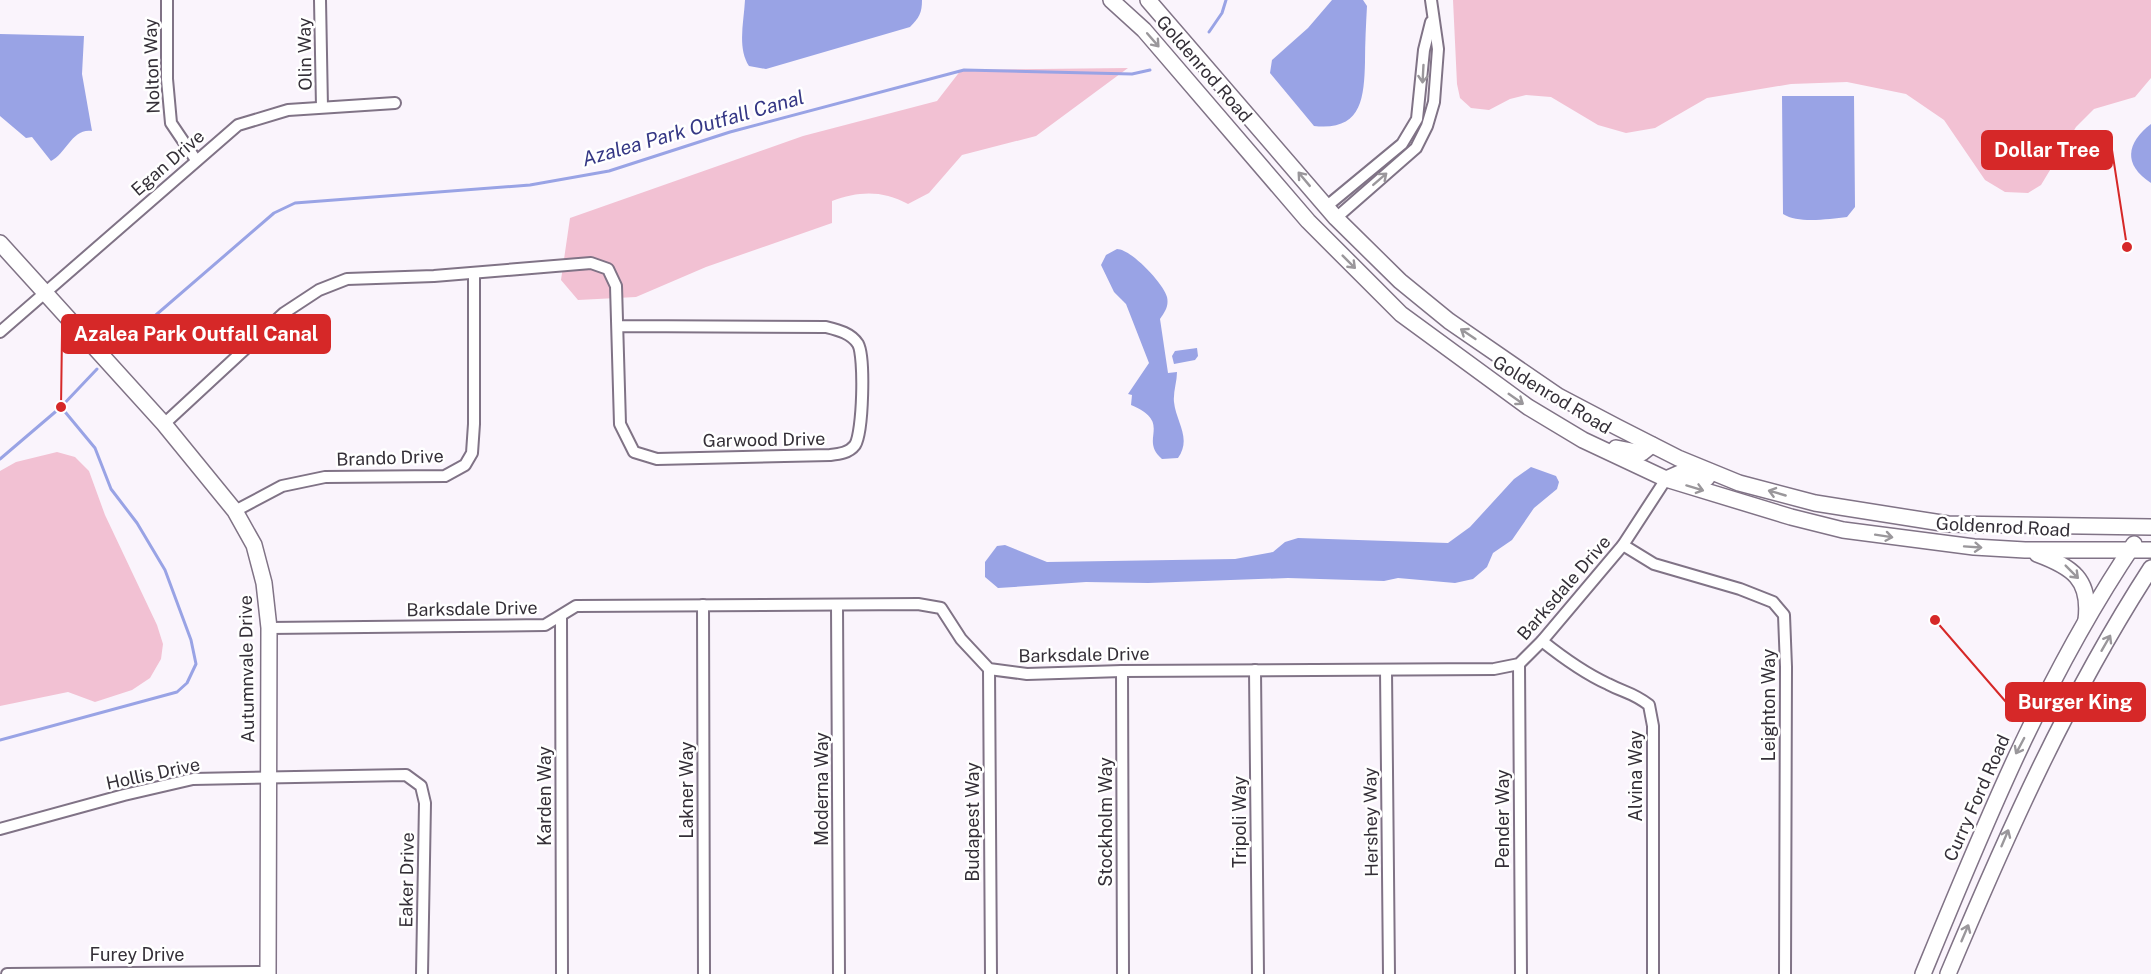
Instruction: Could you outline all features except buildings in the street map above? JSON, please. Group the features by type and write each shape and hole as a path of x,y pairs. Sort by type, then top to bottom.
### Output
{"main road":[{"name":"Goldenrod Road","path":"1111,0 1144,30 1308,221 1401,314 1528,407 1584,440 1666,479 1791,517 1843,530 1921,542 2025,550 2151,550"},
{"name":"Goldenrod Road","path":"1148,0 1331,212 1371,254 1400,281 1465,332 1558,396 1652,445 1739,483 1815,503 1948,524 2149,525"},
{"path":"1276,182 1289,188 1311,210 1331,212"},
{"path":"1308,221 1371,254"},
{"name":"Autumnvale Drive","path":"0,243 164,424 235,511 254,545 264,583 269,628 268,973"},
{"path":"1584,440 1642,453 1652,445"},
{"path":"1666,479 1682,472 1739,483"},
{"name":"Curry Ford Road","path":"1923,974 2015,755 2086,620 2149,525"},
{"path":"2025,550 2063,563 2078,575 2088,606 2086,620"},
{"path":"1948,974 2007,832 2052,740 2151,568"},
{"path":"1931,974 1950,928 1953,902"}],"street":[{"name":"Nolton Way","path":"167,0 167,79 171,123 196,160"},
{"name":"Olin Way","path":"320,0 322,107"},
{"path":"1331,212 1416,148 1427,126 1434,102 1438,49 1431,0"},
{"name":"Egan Drive","path":"0,333 238,125 288,110 395,103"},
{"name":"Garwood Drive","path":"164,424 284,313 318,290 347,279 474,273 591,263 608,269 616,286 620,424 634,452 657,459 830,455 844,453 855,445 860,427 862,357 858,344 844,331 826,327 618,326"},
{"name":"Brando Drive","path":"235,511 282,486 325,477 445,476 465,465 472,453 474,424 474,273"},
{"name":"Barksdale Drive","path":"269,628 545,625 576,606 918,604 941,608 961,639 989,669 1027,674 1122,671 1494,669 1518,664 1542,641 1623,545 1666,479"},
{"name":"Leighton Way","path":"1623,545 1654,564 1740,589 1773,602 1784,615 1786,667 1785,974"},
{"name":"Lakner Way","path":"703,605 704,974"},
{"name":"Moderna Way","path":"837,605 839,974"},
{"name":"Karden Way","path":"561,617 562,974"},
{"name":"Alvina Way","path":"1542,641 1569,662 1609,685 1632,692 1649,705 1653,726 1653,974"},
{"name":"Pender Way","path":"1518,664 1521,974"},
{"name":"Budapest Way","path":"989,669 990,974"},
{"name":"Tripoli Way","path":"1255,670 1257,974"},
{"name":"Hershey Way","path":"1386,670 1389,974"},
{"name":"Stockholm Way","path":"1122,671 1123,974"},
{"name":"Hollis Drive","path":"0,830 124,795 193,779 406,775 421,786"},
{"name":"Eaker Drive","path":"421,786 425,802 422,974"},
{"name":"Furey Drive","path":"7,974 268,973"}],"shaded area":[{"path":"1453,0 2151,0 2151,78 2135,97 2094,109 2076,127 2041,185 2028,193 2005,192 1985,180 1944,120 1906,94 1847,82 1791,84 1707,98 1655,128 1626,133 1598,125 1551,97 1526,95 1510,99 1489,110 1471,108 1460,98 1457,84"},
{"path":"1128,68 1036,136 962,155 929,193 908,204 880,194 852,195 832,201 832,223 706,267 636,297 578,300 561,280 570,218 803,136 937,101 961,70"},
{"path":"57,452 75,457 89,471 105,515 157,625 163,644 161,659 150,678 132,690 95,702 68,692 0,706 0,471 16,462"}],"water":[{"path":"745,0 922,0 919,15 910,27 766,69 749,66 745,59 742,34"},
{"path":"1332,0 1363,0 1367,6 1363,89 1357,110 1351,118 1330,126 1314,126 1270,73 1272,60 1308,28"},
{"path":"0,34 84,36 82,74 92,131 79,133 51,161 32,137 26,138 0,116"},
{"path":"1782,96 1854,96 1855,207 1847,217 1805,220 1783,214"},
{"path":"2151,124 2151,183 2136,169 2131,154 2137,139"},
{"path":"1117,249 1130,255 1146,268 1160,284 1167,297 1167,306 1160,319 1168,373 1177,372 1174,402 1184,444 1178,458 1162,459 1153,445 1151,418 1131,405 1132,395 1128,394 1149,363 1126,304 1114,292 1101,265 1106,255"},
{"path":"1197,348 1198,356 1195,360 1174,364 1172,356 1175,351"},
{"path":"1531,467 1556,476 1559,482 1557,489 1534,508 1512,540 1493,553 1487,567 1473,579 1455,583 1398,578 1384,581 1288,578 1148,583 1086,582 998,588 985,577 985,562 997,546 1005,545 1047,562 1235,559 1273,552 1285,542 1298,538 1448,543 1470,527 1514,479"}],"waterway":[{"name":"Azalea Park Outfall Canal","path":"1209,32 1222,13 1226,0"},
{"name":"Azalea Park Outfall Canal","path":"113,352 274,213 295,203 530,185 609,171 730,132 964,70 1132,74 1150,70"},
{"name":"Azalea Park Outfall Canal","path":"0,459 61,407 97,369"},
{"path":"0,740 177,692 187,683 196,664 191,640 165,570 137,523 111,489 95,448 61,407"}],"place":[{"name":"Dollar Tree","path":"2127,247"},
{"name":"Azalea Park Outfall Canal","path":"61,407"},
{"name":"Burger King","path":"1935,620"}]}
